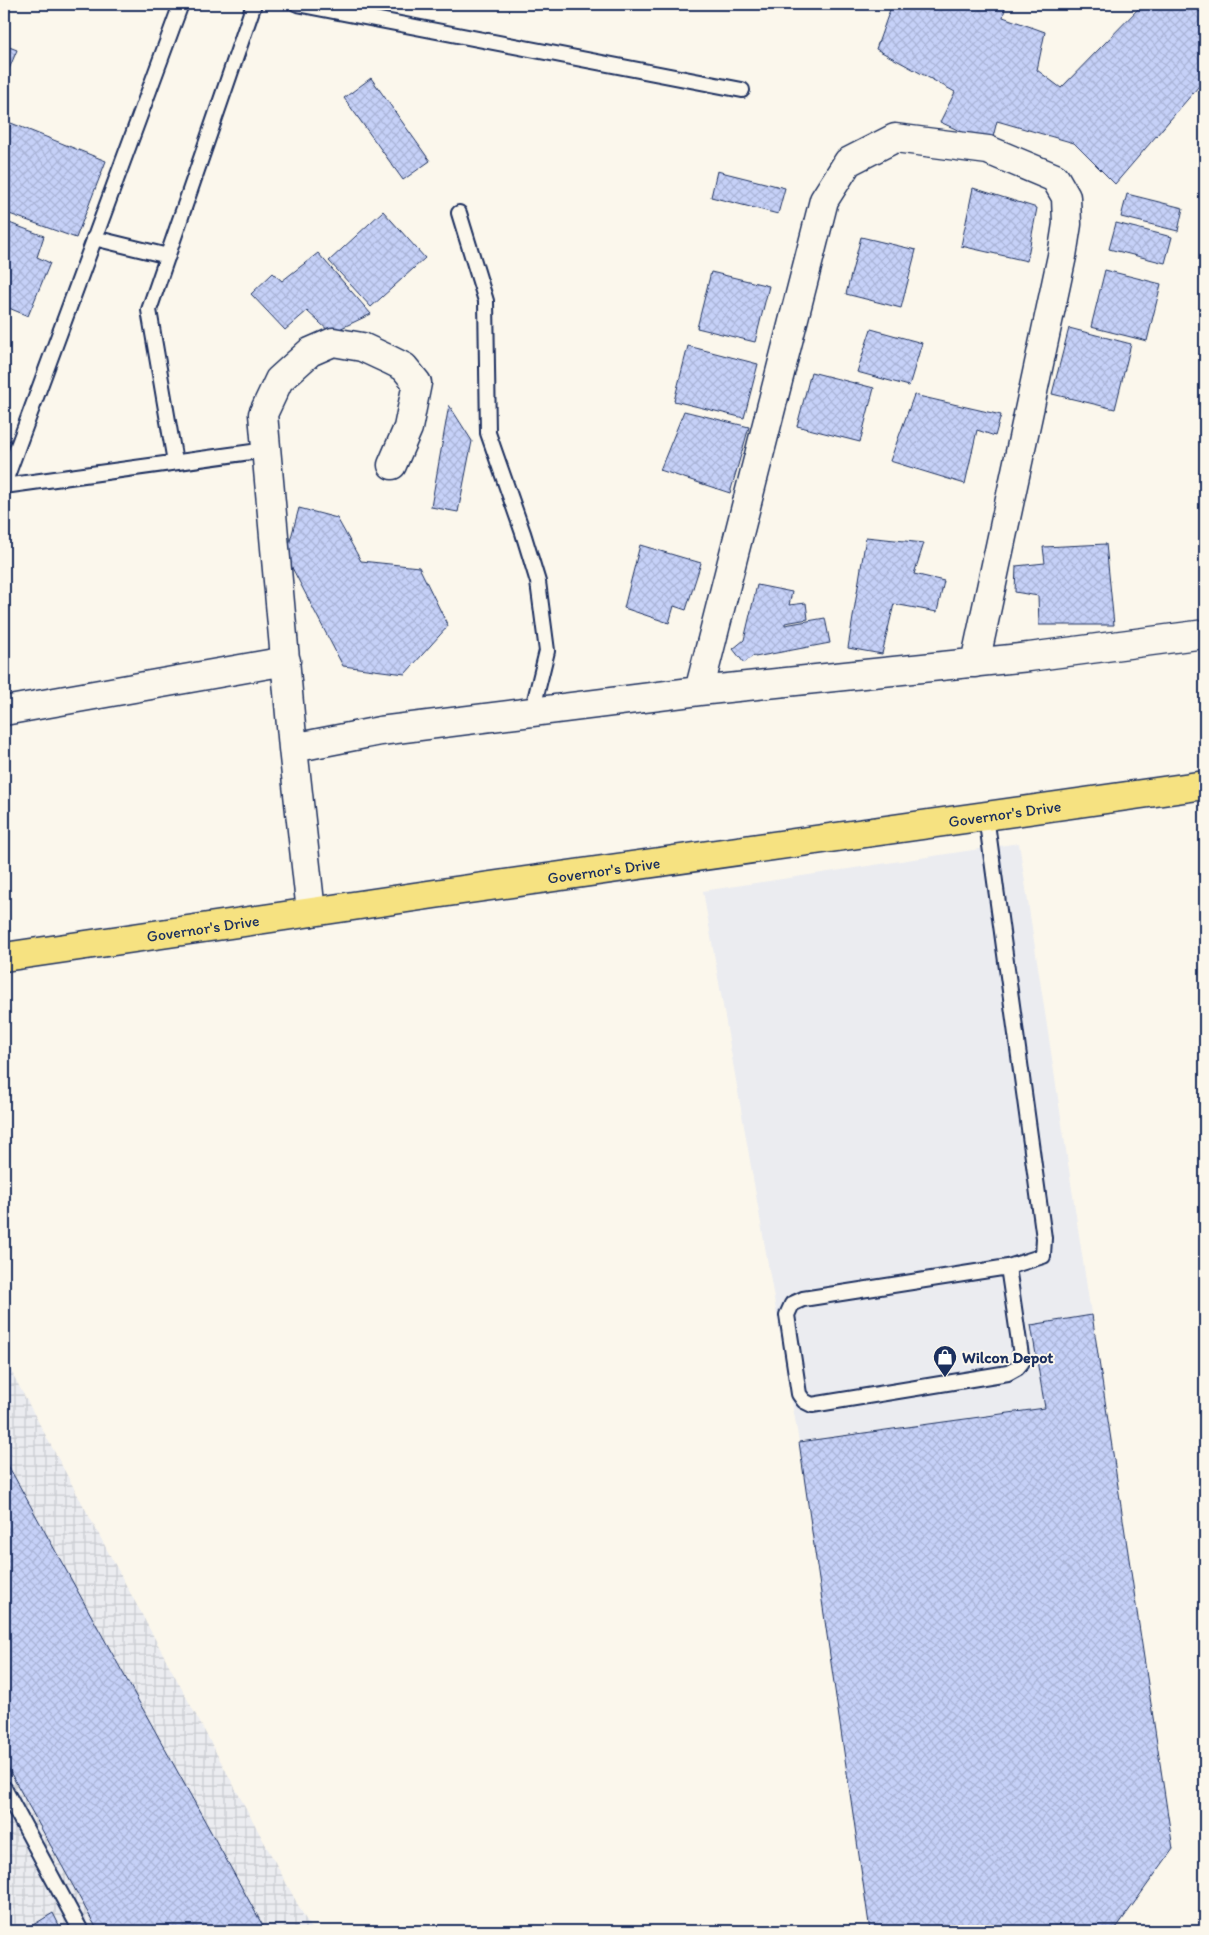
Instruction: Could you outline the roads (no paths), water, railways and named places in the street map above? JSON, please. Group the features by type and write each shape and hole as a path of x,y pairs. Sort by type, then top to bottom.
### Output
{"main road":[{"name":"Governor's Drive","path":"4,956 1205,785"}],"street":[{"path":"699,692 824,200 848,162 895,138 988,150 1055,178 1066,196 1067,224 1062,256 975,663"},
{"path":"311,912 293,748 263,414 279,380 310,352 333,342 362,346 404,367 417,383 408,428 392,466"},
{"path":"293,748 380,731 699,692 975,663 1205,634"},
{"path":"4,711 286,660"}],"lane":[{"path":"181,4 4,485 266,450"},
{"path":"175,462 149,310 254,4"},
{"path":"297,4 742,90"},
{"path":"459,213 486,301 488,433 538,582 547,652 532,712"},
{"path":"94,238 168,256"},
{"path":"986,816 1044,1238 1043,1256 1008,1268 803,1299 792,1304 787,1314 799,1394 804,1401 812,1405 1008,1373 1022,1362 1008,1268"},
{"path":"4,1788 81,1931"}],"place":[{"name":"Wilcon Depot","path":"945,1378"}]}
